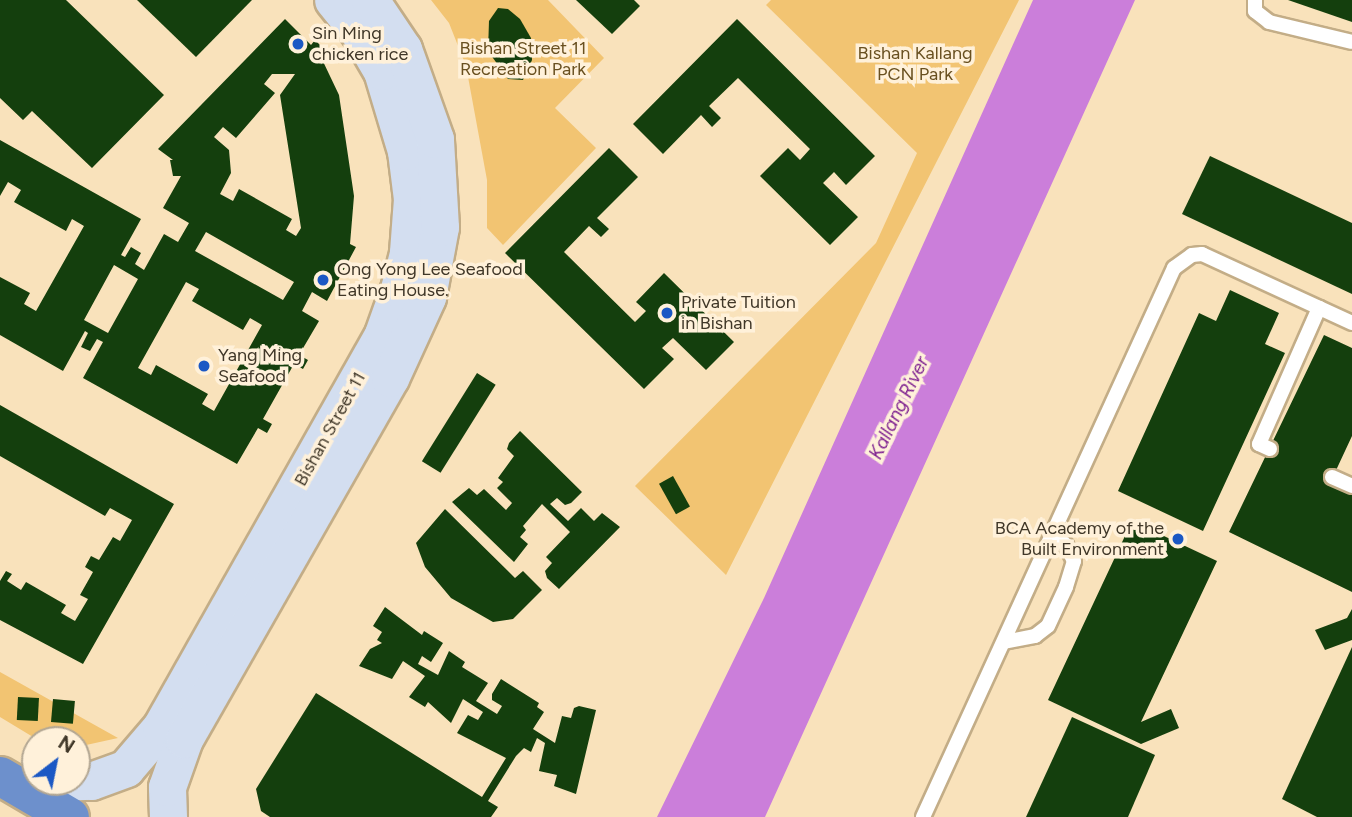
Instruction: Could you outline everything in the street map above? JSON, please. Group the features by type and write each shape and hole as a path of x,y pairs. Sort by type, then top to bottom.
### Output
{"highway":[{"path":"0,776 70,817"}],"street":[{"name":"Bishan Street 11","path":"91,781 126,768 161,727 378,344 399,289 408,252 411,209 406,151 382,71 359,32 333,0"},
{"name":"Bishan Street 11","path":"168,817 167,787 184,739 390,378 426,297 440,227 435,139 403,49 370,0"},
{"path":"0,776 21,778"}],"lane":[{"path":"1252,1 1255,11 1269,22 1352,42"},
{"path":"923,817 1170,275 1180,262 1202,254 1352,323"},
{"path":"1270,449 1259,444 1319,308"},
{"path":"1332,477 1352,486"},
{"path":"1003,642 1035,636 1048,626 1066,587 1074,561 1066,545 1053,534"}],"green space":[{"name":"Bishan Street 11 Recreation Park","path":"431,0 548,0 604,58 555,108 596,148 503,245 487,228 487,180 466,66 449,23"},
{"name":"Bishan Kallang PCN Park","path":"771,0 1019,0 726,575 635,486 876,243 917,153 766,5"},
{"path":"0,672 118,738 91,744 91,726 21,726 21,730 0,717"}],"water":[{"name":"Kallang River","path":"1033,0 1135,0 765,817 657,817 764,598"}],"building":[{"path":"0,0 66,0 164,95 92,168 32,111 23,120 0,98"},
{"path":"137,0 252,0 196,57"},
{"path":"576,0 634,0 640,6 612,34"},
{"path":"1288,0 1352,0 1352,22"},
{"path":"498,8 508,9 520,19 531,38 532,60 523,80 508,79 488,51 489,21"},
{"path":"285,19 311,45 315,40 324,49 319,53 339,95 354,196 350,244 356,247 327,301 312,292 302,311 319,321 299,355 308,360 303,369 294,364 263,419 272,424 267,433 258,428 237,464 83,378 103,342 97,339 90,351 81,347 88,333 85,331 63,371 0,335 0,277 30,293 24,304 36,311 84,226 72,219 66,231 14,202 21,190 8,182 0,196 0,140 141,219 121,255 125,257 131,247 141,253 135,264 144,270 164,234 178,242 189,223 163,208 181,176 173,176 170,160 173,160 158,149","holes":["272,74 295,74 280,95 301,228 296,236 286,230 292,219 239,189 233,201 220,194 231,173 229,150 214,137 223,127 236,138 275,93 264,84","206,232 294,282 283,300 195,251","114,265 138,279 108,333 84,320","186,282 199,289 192,301 243,330 250,318 262,325 214,411 202,404 208,394 156,365 151,375 138,368"]},
{"path":"737,19 875,156 846,185 834,172 823,183 858,217 830,245 760,176 788,148 800,160 810,149 738,78 709,106 721,118 712,127 701,115 663,154 633,124"},
{"path":"609,148 638,177 597,218 609,229 601,237 589,226 564,252 635,322 646,311 636,302 664,273 734,342 706,370 673,338 662,348 674,359 644,389 505,253"},
{"path":"1210,156 1352,223 1352,294 1182,214"},
{"path":"1230,290 1279,313 1265,344 1285,353 1203,531 1118,491 1199,313 1216,321"},
{"path":"1324,335 1352,348 1352,436 1331,481 1352,491 1352,592 1229,532"},
{"path":"477,373 496,385 441,473 422,461"},
{"path":"0,405 174,504 83,664 0,620 0,581 6,571 12,574 7,581 21,590 26,582 66,605 61,613 75,621 88,599 80,595 93,572 85,567 91,556 99,560 113,537 120,541 132,520 110,508 105,516 0,456"},
{"path":"520,431 582,492 571,503 565,505 557,498 550,504 568,521 581,508 594,521 602,513 620,527 559,589 547,578 545,571 552,563 546,557 570,532 542,504 523,526 526,530 520,537 528,544 514,562 452,502 469,488 477,495 484,489 506,510 512,503 497,488 503,482 498,478 514,456 507,449"},
{"path":"673,476 690,507 676,514 659,484"},
{"path":"445,509 515,578 523,571 542,590 513,619 493,622 451,598 425,567 416,543"},
{"path":"1132,521 1217,561 1141,722 1171,709 1179,728 1141,744 1048,700"},
{"path":"385,607 422,635 424,631 443,643 431,662 422,656 418,664 438,675 449,651 465,662 462,667 488,683 476,701 497,714 502,706 492,700 492,694 501,679 539,703 537,707 544,712 533,729 555,743 562,716 571,718 574,708 579,706 596,710 576,794 554,786 557,775 539,771 545,743 537,738 531,752 524,748 516,756 488,801 498,807 491,817 270,817 261,811 256,789 316,693 482,797 506,758 457,733 468,715 478,720 483,712 463,699 451,723 428,702 425,707 409,697 425,676 403,661 392,679 359,666 370,649 382,643 377,640 382,632 373,626"},
{"path":"1352,609 1352,640 1325,650 1315,630 1347,618"},
{"path":"1352,647 1352,817 1317,817 1282,799"},
{"path":"18,697 39,698 38,721 17,720"},
{"path":"53,699 75,701 73,724 51,722"},
{"path":"1072,717 1155,755 1128,817 1026,817"}],"place":[{"name":"Sin Ming chicken rice","path":"298,44"},
{"name":"Ong Yong Lee Seafood Eating House.","path":"323,280"},
{"name":"Private Tuition in Bishan","path":"667,313"},
{"name":"Yang Ming Seafood","path":"204,366"},
{"name":"BCA Academy of the Built Environment","path":"1178,539"}]}
